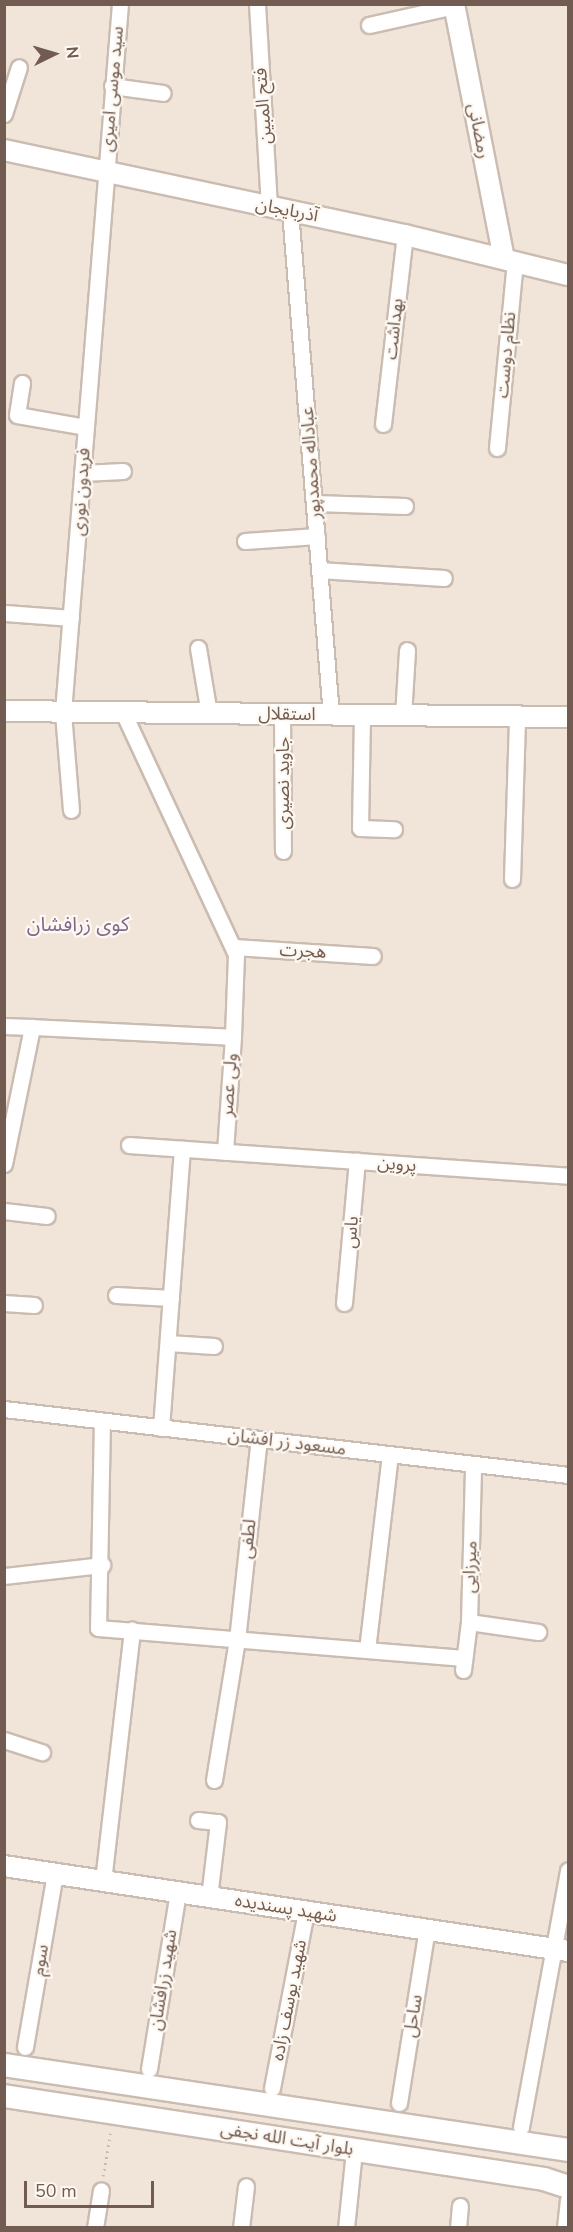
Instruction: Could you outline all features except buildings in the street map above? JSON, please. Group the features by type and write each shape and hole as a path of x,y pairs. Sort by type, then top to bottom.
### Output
{"main road":[{"name":"بلوار آیت الله نجفی","path":"4,2065 147,2078 568,2150"},
{"path":"141,2117 147,2078"},
{"name":"بلوار آیت الله نجفی","path":"4,2096 544,2180 568,2187"}],"street":[{"name":"سید موسی امیری","path":"104,174 120,4"},
{"name":"فتح المبین","path":"257,4 269,207"},
{"path":"369,26 454,5"},
{"name":"رمضانی","path":"454,5 509,260"},
{"path":"4,114 19,67"},
{"path":"112,86 163,93"},
{"name":"آذربایجان","path":"4,150 104,174 405,235 568,275"},
{"name":"فریدون نوری","path":"71,810 63,712 104,174"},
{"name":"عباداله محمدپور","path":"290,211 331,715"},
{"name":"بهداشت","path":"383,424 405,235"},
{"name":"نظام دوست","path":"497,448 509,260"},
{"path":"22,383 17,415 85,427"},
{"path":"82,473 123,471"},
{"path":"315,503 405,506"},
{"path":"246,542 317,536"},
{"path":"319,570 444,578"},
{"path":"6,614 71,618"},
{"path":"198,648 209,714"},
{"path":"403,716 407,650"},
{"name":"استقلال","path":"4,711 568,717"},
{"path":"123,712 234,947 233,1036"},
{"name":"جاوید نصیری","path":"282,714 283,851"},
{"path":"362,715 360,828 394,830"},
{"path":"512,879 517,717"},
{"name":"هجرت","path":"234,947 373,956"},
{"name":"ولی عصر","path":"4,1026 233,1036 225,1152"},
{"path":"4,1164 8,1131 32,1027"},
{"path":"129,1145 225,1152"},
{"path":"161,1428 182,1149"},
{"name":"پروین","path":"225,1152 568,1176"},
{"name":"یاس","path":"344,1304 357,1161"},
{"path":"4,1211 47,1216"},
{"path":"116,1295 171,1298"},
{"path":"4,1303 34,1305"},
{"path":"168,1344 214,1346"},
{"name":"مسعود زر افشان","path":"4,1409 568,1475"},
{"path":"102,1421 102,1565 98,1628 367,1650 390,1454"},
{"name":"لطفی","path":"214,1780 237,1640 258,1439"},
{"name":"میرزایی","path":"367,1650 464,1664 469,1622 473,1464"},
{"path":"4,1576 102,1565"},
{"path":"469,1622 538,1632"},
{"path":"103,1881 132,1630"},
{"path":"4,1740 42,1752"},
{"path":"198,1820 218,1822 209,1897"},
{"name":"شهید پسندیده","path":"4,1866 562,1950"},
{"path":"522,2127 562,1950 568,1870"},
{"name":"سوم","path":"25,2047 55,1874"},
{"name":"شهید زرافشان","path":"147,2078 178,1892"},
{"name":"شهید یوسف زاده","path":"272,2088 306,1911"},
{"name":"ساحل","path":"399,2103 427,1929"},
{"path":"346,2228 354,2150"},
{"path":"241,2228 246,2187"},
{"path":"95,2228 101,2190"},
{"path":"565,2228 568,2200"},
{"path":"458,2228 460,2206"}],"path":[{"path":"101,2190 115,2113"}],"shaded area":[{"path":"5,5 568,5 568,2227 5,2227"}],"district":[{"name":"کوی زرافشان","path":"78,924"}]}
